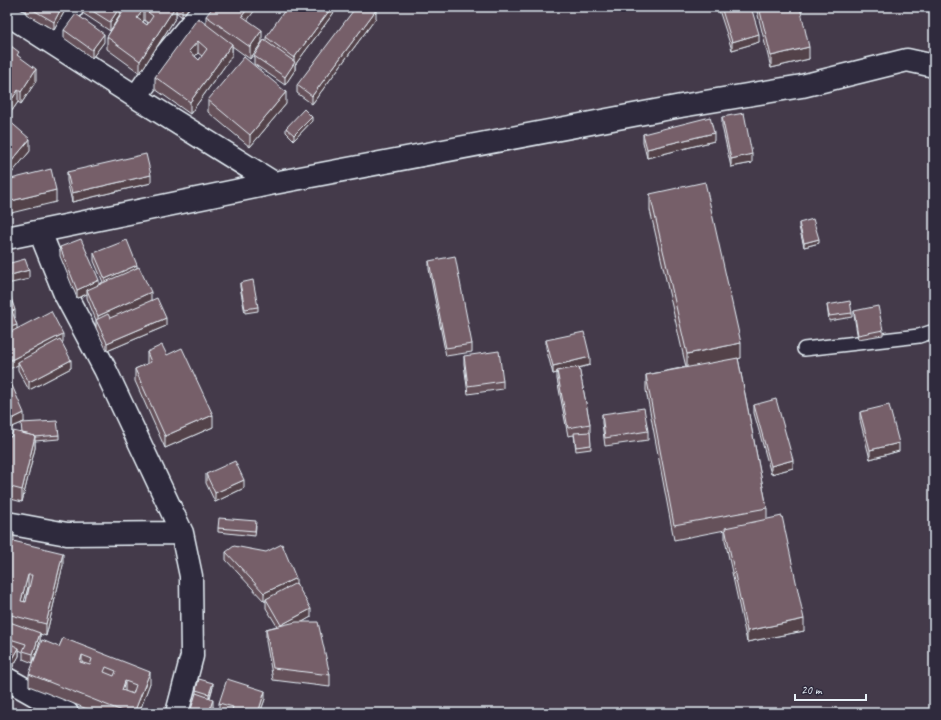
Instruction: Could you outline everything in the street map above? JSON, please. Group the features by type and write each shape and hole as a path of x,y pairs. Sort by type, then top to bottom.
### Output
{"street":[{"path":"51,42 74,7"},
{"path":"136,98 163,58 205,7"},
{"path":"7,14 136,98 274,183"},
{"path":"7,238 274,183 681,106 802,86 907,60 934,66"},
{"path":"40,232 65,294 106,369 182,532 191,576 192,656 177,713"},
{"path":"7,523 67,534 182,532"},
{"path":"7,679 67,713"}],"lane":[{"path":"804,349 919,336 934,331"}],"building":[{"path":"28,7 62,7 54,22"},
{"path":"86,7 120,7 110,22"},
{"path":"126,7 175,7 140,61 107,37","holes":["144,9 153,16 147,25 137,18"]},
{"path":"213,7 249,7 242,16 262,30 250,47 206,16"},
{"path":"287,7 332,7 294,58 266,37"},
{"path":"356,7 372,7 376,10 312,96 297,85"},
{"path":"721,7 751,7 759,34 732,42"},
{"path":"759,7 800,7 809,47 771,56"},
{"path":"76,14 104,34 92,50 64,30"},
{"path":"198,18 232,44 190,102 155,77","holes":["198,41 207,49 199,60 189,51"]},
{"path":"264,40 295,62 285,77 254,56"},
{"path":"7,43 19,52 17,55 36,69 21,92 18,90 7,107"},
{"path":"244,57 286,92 250,135 208,100"},
{"path":"304,109 312,117 294,135 286,128"},
{"path":"744,113 752,154 731,159 722,117"},
{"path":"710,117 714,133 647,149 643,134"},
{"path":"7,119 30,139 11,162 7,159"},
{"path":"146,154 151,175 72,193 67,172"},
{"path":"51,169 56,190 7,202 7,180"},
{"path":"705,182 741,343 687,354 650,194"},
{"path":"813,219 819,239 804,243 799,223"},
{"path":"81,239 99,280 77,290 60,247"},
{"path":"127,240 137,265 105,279 94,253"},
{"path":"455,256 472,344 446,348 429,261"},
{"path":"25,259 29,270 7,276 7,264"},
{"path":"139,267 151,292 98,316 87,290"},
{"path":"253,280 258,307 245,309 240,283"},
{"path":"8,289 15,310 12,311 17,325 7,328 7,290"},
{"path":"157,298 166,318 107,343 96,320 108,314 110,318"},
{"path":"850,301 852,313 829,316 827,305"},
{"path":"878,306 883,330 858,335 854,311"},
{"path":"51,311 63,334 7,362 7,334"},
{"path":"584,332 590,357 553,366 546,340"},
{"path":"60,339 71,360 29,382 18,362"},
{"path":"162,345 167,355 182,348 213,415 165,436 135,369 151,362 147,352"},
{"path":"499,351 503,381 468,386 464,356"},
{"path":"738,358 767,508 674,525 646,375"},
{"path":"579,367 590,424 568,428 557,371"},
{"path":"7,374 24,413 10,420 7,413"},
{"path":"776,399 793,460 771,466 754,405"},
{"path":"889,405 899,443 870,450 860,412"},
{"path":"644,408 648,431 605,438 602,414"},
{"path":"57,421 59,435 35,437 22,433 21,423"},
{"path":"13,431 35,436 22,490 7,486 7,436 11,437"},
{"path":"590,432 591,445 576,447 574,433"},
{"path":"235,461 244,480 215,493 206,474"},
{"path":"782,516 804,619 747,631 725,528"},
{"path":"219,518 256,521 255,531 218,528"},
{"path":"7,530 14,533 7,553"},
{"path":"13,541 63,553 46,624 7,614 7,567","holes":["28,575 32,575 26,602 21,601"]},
{"path":"282,544 296,578 264,593 226,552 234,546 266,552"},
{"path":"296,583 311,609 281,625 266,599"},
{"path":"7,621 40,633 33,654 23,651 26,644 7,638"},
{"path":"296,622 318,622 330,675 273,668 266,629"},
{"path":"63,638 150,672 134,713 127,713 29,674 42,640 59,647","holes":["82,655 92,659 90,665 80,662","106,667 116,671 114,676 104,672","125,681 136,685 133,694 122,690"]},
{"path":"7,642 19,648 11,662 7,660"},
{"path":"199,679 213,683 209,694 196,690"},
{"path":"227,679 265,691 258,713 231,713 233,707 219,703"},
{"path":"196,693 213,699 210,709 223,713 190,713"}]}
